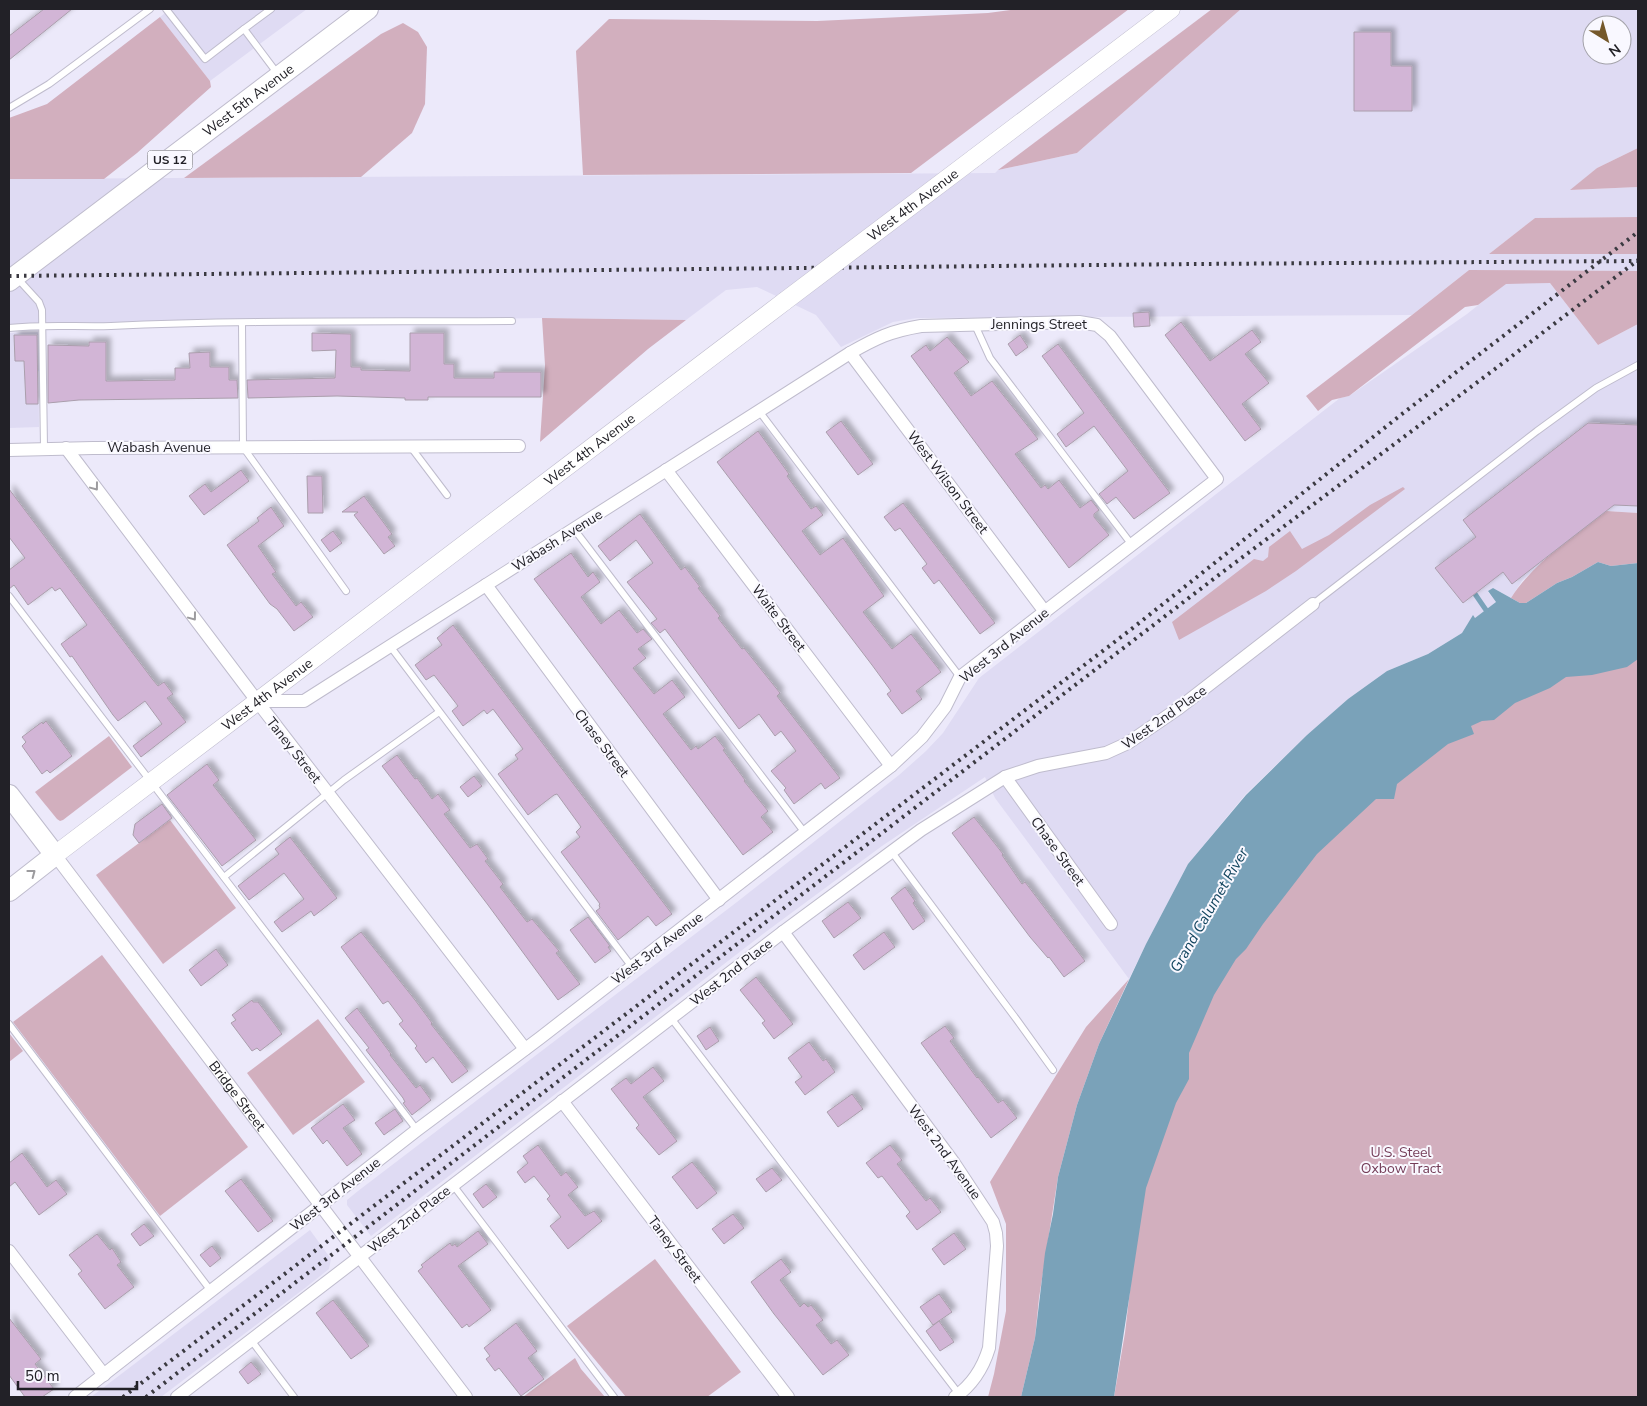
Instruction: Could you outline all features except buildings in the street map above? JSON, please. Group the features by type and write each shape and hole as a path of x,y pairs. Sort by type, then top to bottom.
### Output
{"main road":[{"name":"West 5th Avenue","path":"12,278 368,9"},
{"name":"West 4th Avenue","path":"9,891 151,781 1171,9"},
{"name":"Bridge Street","path":"9,795 55,856"}],"street":[{"name":"Jennings Street","path":"850,352 876,338 921,326 1079,322 1097,325 1110,336 1217,479"},
{"name":"Wabash Avenue","path":"257,701 304,701 850,352"},
{"name":"West Wilson Street","path":"850,352 1045,612"},
{"name":"Wabash Avenue","path":"9,450 44,448 519,446"},
{"name":"Taney Street","path":"66,448 524,1049"},
{"name":"Waite Street","path":"666,470 891,766"},
{"name":"West 3rd Avenue","path":"75,1397 417,1130 632,967 891,766 922,737 945,707 960,677 1217,479"},
{"name":"Chase Street","path":"486,585 719,900"},
{"name":"West 2nd Place","path":"177,1397 891,851 951,810 1005,777 1038,766 1106,753 1128,743 1180,708 1313,604"},
{"name":"Chase Street","path":"1005,777 1111,924"},
{"name":"Bridge Street","path":"55,856 466,1397"},
{"name":"West 2nd Avenue","path":"783,932 957,1167 990,1216 995,1227 997,1246 989,1348 986,1360 978,1374 957,1396"},
{"name":"Taney Street","path":"562,1101 788,1397"},
{"path":"9,1251 104,1375"}],"lane":[{"path":"9,108 48,84 150,9"},
{"path":"166,9 205,59 271,9"},
{"path":"244,29 280,76"},
{"path":"12,278 39,302 42,310 44,448"},
{"path":"9,328 43,326 92,327 172,323 512,321"},
{"path":"242,323 242,447 346,591"},
{"path":"975,325 990,358 1132,545"},
{"path":"1313,604 1537,430 1596,388 1638,365"},
{"path":"759,411 960,677"},
{"path":"410,446 447,495"},
{"path":"574,529 806,833"},
{"path":"9,596 417,1130"},
{"path":"390,646 632,967"},
{"path":"224,877 344,780 439,712"},
{"path":"891,851 1018,1020 1053,1070"},
{"path":"671,1018 957,1396"},
{"path":"9,1024 211,1291"},
{"path":"452,1185 614,1397"},
{"path":"251,1340 294,1397"}],"shaded area":[{"path":"170,9 307,9 210,81 160,17"},
{"path":"1241,9 1638,9 1638,148 1597,168 1571,190 1638,187 1638,217 1535,218 1489,254 1638,254 1638,271 1469,270 1412,315 917,318 893,322 841,347 816,315 757,287 726,290 686,320 542,318 9,326 9,179 995,173 998,170 1077,153"},
{"path":"1506,283 1550,283 1598,345 1638,324 1638,513 1606,511 1552,553 1522,581 1511,598 1493,588 1488,592 1496,602 1475,618 1473,616 1462,633 1428,654 1387,671 1348,699 1307,735 1245,795 1188,864 1129,979 995,798 985,777 882,846 767,931 371,1236 347,1205 347,1200 737,902 899,775 943,733 979,678 1340,398 1349,396 1467,314"},
{"path":"38,332 39,427 9,428 9,333"},
{"path":"310,1230 331,1259 329,1269 305,1288 161,1397 91,1397"}],"green space":[{"path":"1018,9 1129,9 911,173 583,175 576,51 609,19 817,21 988,13"},
{"path":"1212,9 1241,9 1077,153 998,170"},
{"path":"160,17 210,81 211,87 137,153 104,179 9,179 9,118 47,104"},
{"path":"403,23 418,32 427,47 425,104 412,133 361,177 184,178 381,34"},
{"path":"1638,148 1638,187 1570,190 1597,168"},
{"path":"1638,217 1638,254 1489,254 1535,218"},
{"path":"1469,270 1638,271 1638,324 1598,345 1550,283 1506,284 1478,305 1465,307 1349,396 1332,400 1318,411 1306,396"},
{"path":"542,318 686,320 648,349 540,442 545,365"},
{"path":"1403,487 1405,489 1296,571 1266,591 1179,640 1172,622 1254,559 1263,561 1268,557 1269,547 1290,531 1302,549 1329,535 1370,505"},
{"path":"1606,511 1638,513 1638,563 1611,566 1598,562 1557,583 1526,603 1520,603 1511,598 1520,585 1542,562"},
{"name":"U.S. Steel Oxbow Tract","path":"1638,641 1638,1397 1114,1397 1125,1333 1142,1187 1181,1069 1209,995 1328,830 1513,681"},
{"path":"109,736 132,767 60,821 35,792"},
{"path":"170,820 236,908 163,964 96,875"},
{"path":"102,955 248,1147 160,1216 13,1022"},
{"path":"1129,979 1099,1044 1077,1105 1058,1177 1039,1298 1035,1338 1021,1397 988,1397 1006,1311 1006,1224 990,1182 1086,1027"},
{"path":"318,1019 365,1082 293,1135 247,1073"},
{"path":"9,1033 23,1051 9,1062"},
{"path":"655,1259 741,1372 707,1397 626,1397 567,1326"},
{"path":"575,1358 581,1369 605,1397 523,1397"}],"water":[{"name":"Grand Calumet River","path":"1598,562 1611,566 1638,563 1638,659 1627,667 1592,675 1566,677 1550,688 1515,703 1494,720 1482,721 1471,726 1474,734 1448,744 1397,784 1394,799 1376,799 1317,854 1246,949 1236,959 1214,995 1189,1053 1189,1079 1176,1103 1146,1188 1114,1397 1021,1397 1035,1338 1045,1253 1058,1177 1077,1105 1099,1044 1146,944 1188,864 1246,795 1307,735 1348,699 1387,671 1428,654 1462,633 1473,615 1475,618 1496,602 1488,591 1493,588 1520,603 1526,603 1557,583"}],"waterway":[{"path":"1475,594 1486,610"}],"railway":[{"path":"123,1397 1129,631 1402,414 1638,232"},
{"path":"146,1397 1224,571 1638,260"},
{"path":"9,276 1638,261"}]}
